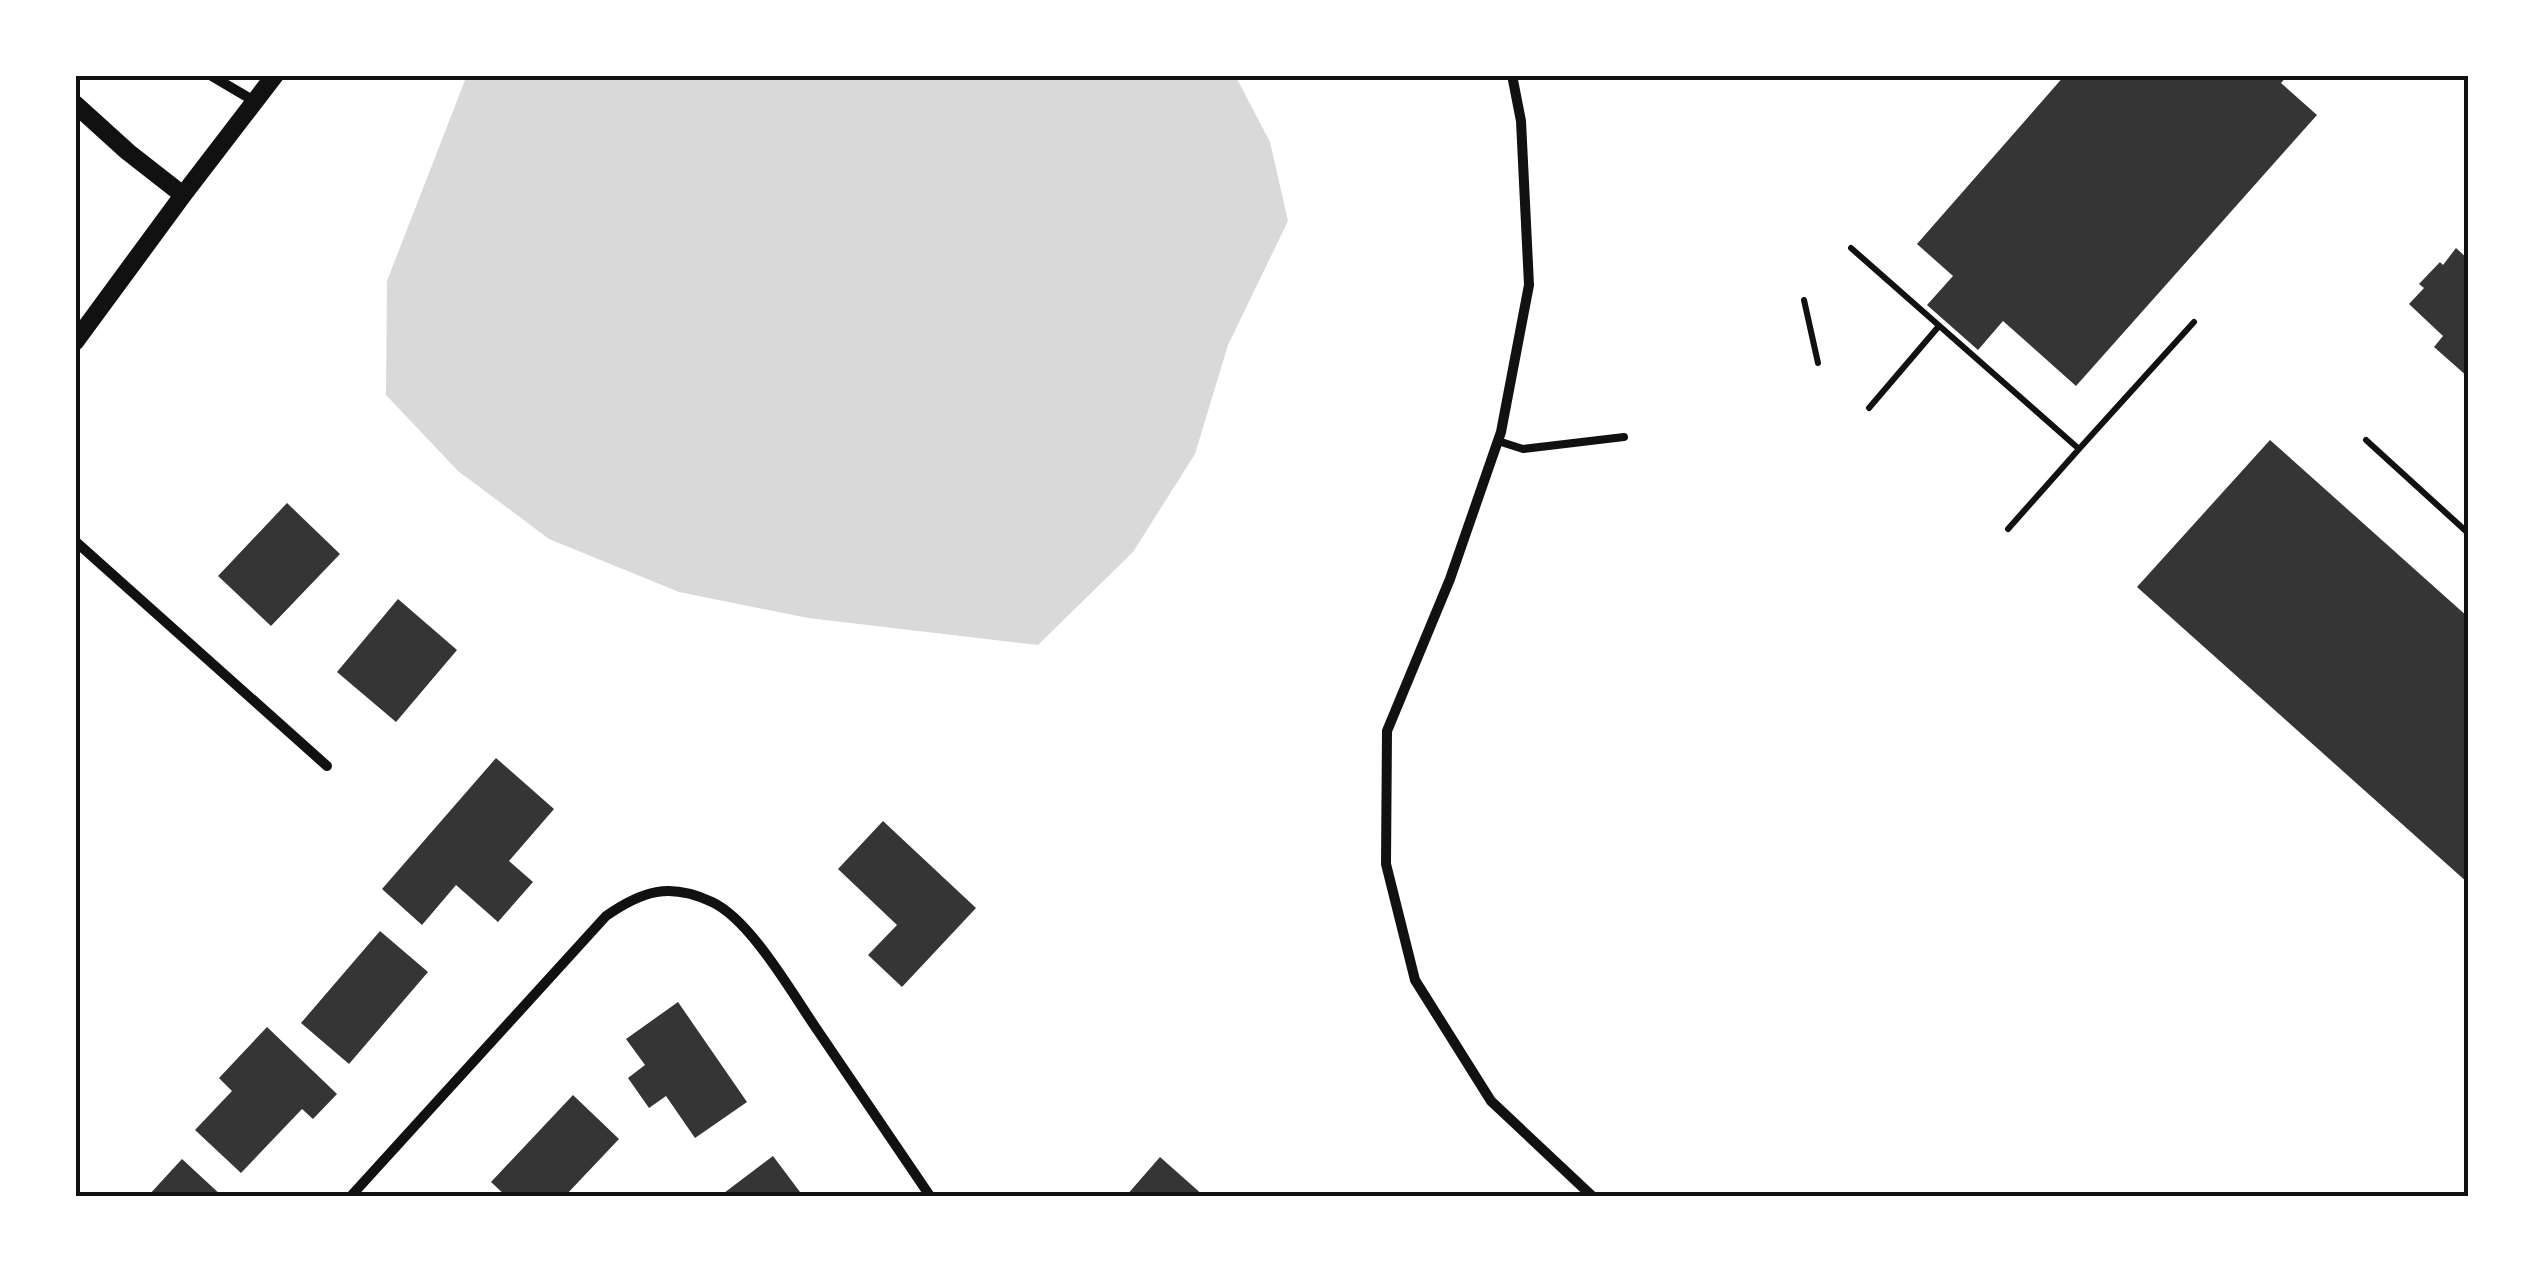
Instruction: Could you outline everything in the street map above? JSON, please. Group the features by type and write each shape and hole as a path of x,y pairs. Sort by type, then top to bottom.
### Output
{"street":[{"path":"210,75 254,101"},
{"path":"75,342 275,75"},
{"path":"1512,75 1521,121 1529,285 1498,441 1450,579 1387,731 1386,864 1415,980 1491,1102 1592,1196"},
{"path":"75,104 182,196"},
{"path":"75,541 327,766"},
{"path":"352,1196 606,916 630,900 671,890 689,892 716,904 739,922 770,960 930,1196"}],"lane":[{"path":"1498,441 1523,449 1624,437"}],"path":[{"path":"1851,248 2079,449"},
{"path":"1804,300 1818,363"},
{"path":"2008,529 2194,322"},
{"path":"1868,408 1939,326"},
{"path":"2366,440 2468,533"}],"shaded area":[{"path":"467,75 1235,75 1270,142 1288,221 1228,345 1195,454 1133,552 1038,645 808,618 679,592 549,539 458,471 386,395 387,281"}],"building":[{"path":"2065,75 2288,75 2281,83 2317,115 2076,386 2003,321 1978,350 1927,305 1953,276 1917,244"},
{"path":"2456,248 2468,259 2468,377 2434,347 2443,336 2409,304 2424,288 2419,284 2440,262 2443,265"},
{"path":"2270,440 2468,617 2468,883 2137,587"},
{"path":"287,503 340,554 271,626 218,576"},
{"path":"398,599 457,650 396,722 337,672"},
{"path":"496,758 554,809 509,861 533,882 498,922 456,885 422,925 382,889"},
{"path":"883,821 976,908 902,987 868,955 897,925 838,869"},
{"path":"380,931 428,972 349,1064 301,1023"},
{"path":"678,1002 747,1102 695,1138 666,1096 649,1108 628,1078 645,1065 626,1039"},
{"path":"267,1027 337,1094 313,1119 302,1109 241,1173 195,1130 232,1091 219,1078"},
{"path":"573,1095 619,1139 565,1196 506,1196 491,1182"},
{"path":"773,1156 803,1196 726,1196 724,1193"},
{"path":"1160,1157 1204,1196 1126,1196"},
{"path":"182,1159 222,1196 148,1196"}]}
